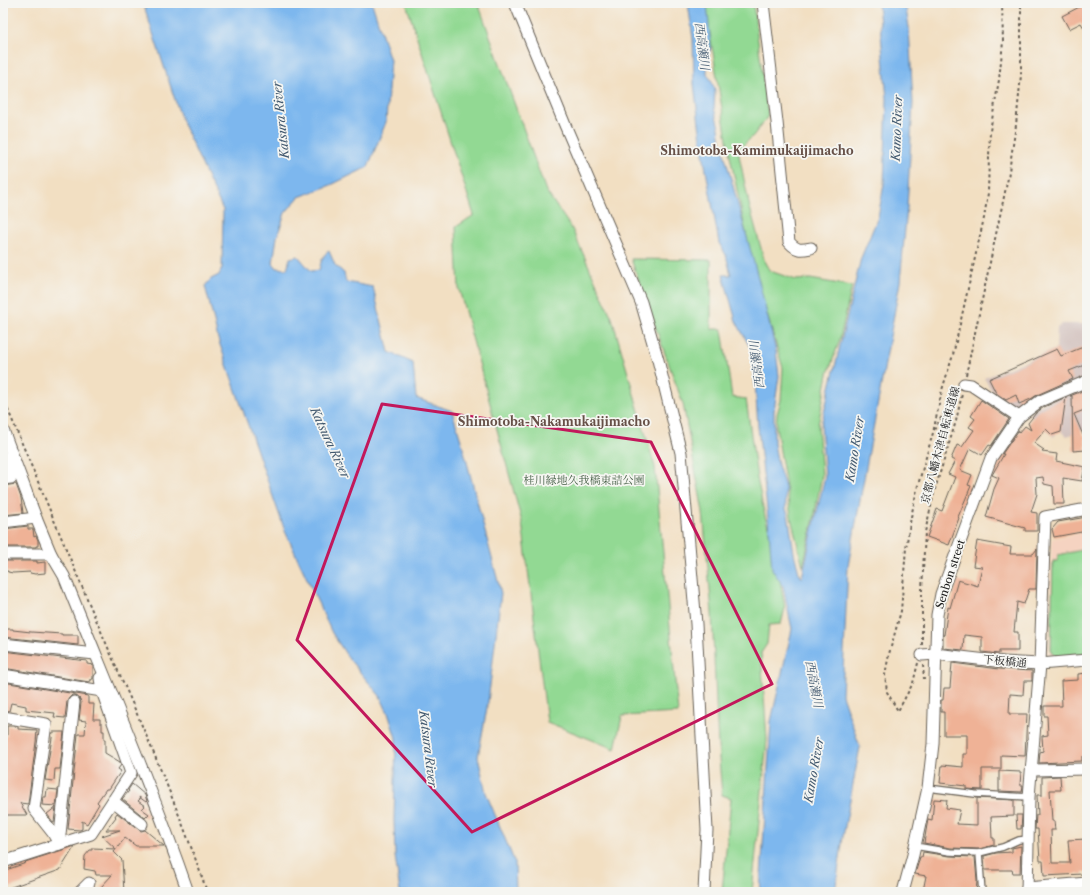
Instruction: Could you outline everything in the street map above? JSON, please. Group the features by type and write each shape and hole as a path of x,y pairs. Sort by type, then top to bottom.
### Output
{"street":[{"path":"515,3 565,125 641,302 658,360 681,453 696,624 707,830 704,892"},
{"path":"763,3 789,242 794,248 811,248"},
{"name":"Senbon street","path":"906,891 928,788 933,744 937,615 941,594 991,458 1019,417 1040,401 1087,381"},
{"path":"964,384 971,385 1019,417"},
{"path":"4,434 36,518 51,554 64,576 134,748 188,892"},
{"path":"3,457 11,478 3,479"},
{"path":"1087,509 1045,517 1040,664 1030,797 1027,890 1087,883"},
{"path":"3,522 36,518"},
{"path":"3,554 51,554"},
{"path":"3,644 95,654"},
{"path":"3,862 91,834 131,773 102,691 95,654"},
{"name":"下板橋通","path":"922,655 935,654 1004,662 1040,664 1087,660"},
{"path":"3,676 102,691"},
{"path":"59,844 74,702"},
{"path":"3,717 46,724 34,809 59,844"},
{"path":"1032,770 1087,769"},
{"path":"113,801 142,824"},
{"path":"80,892 89,884"}],"lane":[{"path":"928,788 975,794 1030,797"},
{"path":"915,846 950,852 979,853 1003,847 1019,840 1029,839"},
{"path":"979,853 982,892"}],"path":[{"path":"922,655 919,660 913,683 898,712 887,692 885,674 901,611 906,548 911,517 918,485 933,433 942,390 953,355 984,218 988,193 990,131 999,80 1003,42 1002,3"},
{"name":"京都八幡木津自転車道線","path":"924,685 922,655 922,590 925,532 935,489 956,421 1008,178 1016,125 1021,75 1020,3"},
{"path":"933,433 958,388 964,384"},
{"path":"3,398 52,518 164,780 198,864 207,892"}],"highlighted area":[{"path":"382,404 651,442 772,684 472,832 297,640"}],"shaded area":[{"path":"1062,324 1084,324 1087,326 1087,377 1030,401 1017,410 992,391 984,378 1056,349 1057,328"},
{"path":"1087,384 1087,429 1067,436 1059,429 1054,437 1030,414 1039,406"},
{"path":"1087,532 1087,655 1054,658 1049,654 1052,539"}],"green space":[{"name":"桂川緑地久我橋東詰公園","path":"406,3 478,3 546,191 572,229 612,318 655,467 678,713 622,716 615,749 547,722 522,522 459,289 456,227 474,215"},
{"path":"705,3 753,3 768,116 753,136 738,150 749,204 765,263 770,271 796,280 810,279 852,286 840,339 828,374 818,425 822,475 803,566 792,522 776,427 777,414 781,400 783,368 758,284 745,229 728,146"},
{"path":"631,259 711,260 711,329 722,329 732,397 746,399 757,478 765,516 775,552 785,608 781,624 769,625 767,644 761,653 767,740 752,892 722,892 731,798 722,795 718,746 712,613 703,512 683,404"},
{"path":"1087,549 1087,653 1056,657 1051,652 1053,561 1058,561 1058,555"}],"water":[{"name":"Katsura River","path":"143,3 372,3 390,60 386,122 368,167 331,185 299,197 285,213 277,237 273,263 277,268 287,269 290,258 298,256 311,271 319,270 323,257 329,251 335,265 344,273 346,282 373,287 389,352 413,363 416,398 452,411 463,447 501,593 488,702 478,757 486,793 515,863 516,892 400,892 395,856 394,820 396,738 388,713 380,696 349,659 332,633 285,531 218,339 205,286 211,279 219,275 222,268 223,210 183,124"},
{"path":"688,3 707,3 711,47 707,60 707,74 715,90 714,108 721,142 759,281 776,351 779,376 774,411 774,444 778,465 785,487 786,509 800,577 802,577 825,476 821,425 861,258 878,217 884,184 887,99 878,3 905,3 909,27 913,103 907,208 900,282 848,566 842,695 860,747 843,837 835,892 760,892 771,721 792,629 783,586 772,569 758,427 753,353 736,321 723,275 731,275 726,255 719,243 702,148 694,84 693,39"}],"building":[{"path":"1087,3 1087,33 1081,23 1069,29 1062,16"},
{"path":"1083,347 1087,356 1087,364 1069,371 1073,379 1019,404 1016,395 1006,400 996,393 989,379 1057,349 1061,356"},
{"path":"1087,389 1087,409 1074,414 1083,435 1085,435 1086,450 1073,451 1072,396 1070,396"},
{"path":"1066,397 1061,432 1052,435 1046,429 1034,443 1044,450 1042,452 1057,454 1056,461 1085,467 1082,481 1063,478 1064,504 1054,504 1053,486 1044,484 1043,477 1036,478 1037,494 1031,512 1037,513 1037,531 1025,531 1025,528 986,517 994,489 999,478 992,475 1004,454 1002,454 1018,431 1019,433 1025,426 1031,430 1028,423 1036,413 1044,407"},
{"path":"981,400 1009,419 991,446 989,445 982,455 970,448 960,470 972,475 968,485 971,486 958,517 959,518 949,545 927,537 937,509 942,511 955,477 948,474 955,461 951,459 957,445 962,447 974,430 969,427 975,419 971,416"},
{"path":"16,484 21,498 23,513 3,515 3,486"},
{"path":"1087,517 1087,531 1054,537 1052,529 1058,522"},
{"path":"28,526 28,529 33,529 34,537 36,536 38,540 38,546 4,547 3,529"},
{"path":"977,541 1011,547 1010,554 1033,554 1037,549 1036,589 1029,589 1024,604 1017,602 1014,632 1018,632 1018,651 999,651 999,654 982,652 982,637 964,635 963,650 943,648 943,635 948,607 950,608 958,580 978,586 982,567 973,566"},
{"path":"3,561 45,562 45,573 35,574 30,572 3,572"},
{"path":"3,629 62,635 78,635 78,645 3,637"},
{"path":"3,651 87,661 87,664 93,665 93,679 89,682 3,668"},
{"path":"952,663 999,669 1032,671 1032,681 1024,681 1023,695 1010,694 1009,714 1027,714 1025,756 1001,755 1001,769 982,769 982,790 966,789 966,786 940,783 942,765 963,767 963,754 967,754 967,735 944,735 944,712 941,712 941,700 943,700 944,688 950,688"},
{"path":"1087,673 1087,757 1082,757 1082,761 1039,763 1040,752 1043,751 1042,736 1048,735 1047,716 1044,716 1044,706 1062,706 1061,681 1078,680 1078,674"},
{"path":"3,682 88,696 88,704 94,704 93,719 100,719 100,723 102,723 102,731 104,731 105,740 105,753 120,762 121,765 118,769 121,771 109,789 106,789 97,802 99,804 87,824 82,821 82,829 68,829 78,734 85,734 86,721 79,720 80,699 75,695 72,695 69,698 67,701 65,718 54,717 55,713 26,710 26,706 11,703 9,711 3,710"},
{"path":"7,726 18,726 18,729 37,730 28,804 20,803 27,815 3,815 3,736 7,736"},
{"path":"53,732 64,732 60,769 55,769 54,781 45,780"},
{"path":"999,771 1021,772 1020,785 1023,785 1022,792 999,791"},
{"path":"1060,776 1061,790 1050,790 1052,821 1054,821 1055,830 1051,830 1052,863 1070,863 1068,840 1087,839 1087,872 1083,872 1083,874 1044,876 1043,861 1040,861 1038,829 1035,829 1036,815 1038,815 1037,795 1042,795 1042,777"},
{"path":"132,784 145,795 146,802 139,797 140,799 138,801 145,806 142,809 149,814 145,818 122,799 129,791 128,790"},
{"path":"47,789 58,790 56,806 42,805 43,797 46,797"},
{"path":"977,798 1014,800 1014,816 991,817 992,838 994,838 994,845 979,849 950,848 924,843 928,819 932,820 934,799 947,800 946,808 960,810 957,824 977,825"},
{"path":"56,807 54,822 53,822 47,814"},
{"path":"117,813 141,831 145,830 164,846 136,846 125,838 114,852 122,860 124,892 107,892 101,887 112,875 96,875 95,871 84,869 85,856 90,850 92,850 92,848 116,849 102,836 120,830 106,830 116,817 115,816"},
{"path":"1016,815 1022,815 1021,829 1017,829"},
{"path":"75,846 60,870 3,890 3,871 26,863 25,862"},
{"path":"1021,846 1020,873 1013,873 1012,870 985,870 984,856 996,853 1012,852 1012,848"},
{"path":"923,852 950,856 975,857 977,881 976,892 923,891 926,876 915,874"}],"district":[{"name":"Shimotoba-Kamimukaijimacho","path":"757,151"},
{"name":"Shimotoba-Nakamukaijimacho","path":"554,422"}],"water label":[{"name":"西高瀬川","path":"702,46"},
{"name":"Kamo River","path":"897,128"},
{"name":"西高瀬川","path":"757,365"},
{"name":"Kamo River","path":"855,449"},
{"name":"西高瀬川","path":"814,684"},
{"name":"Kamo River","path":"814,770"}]}
